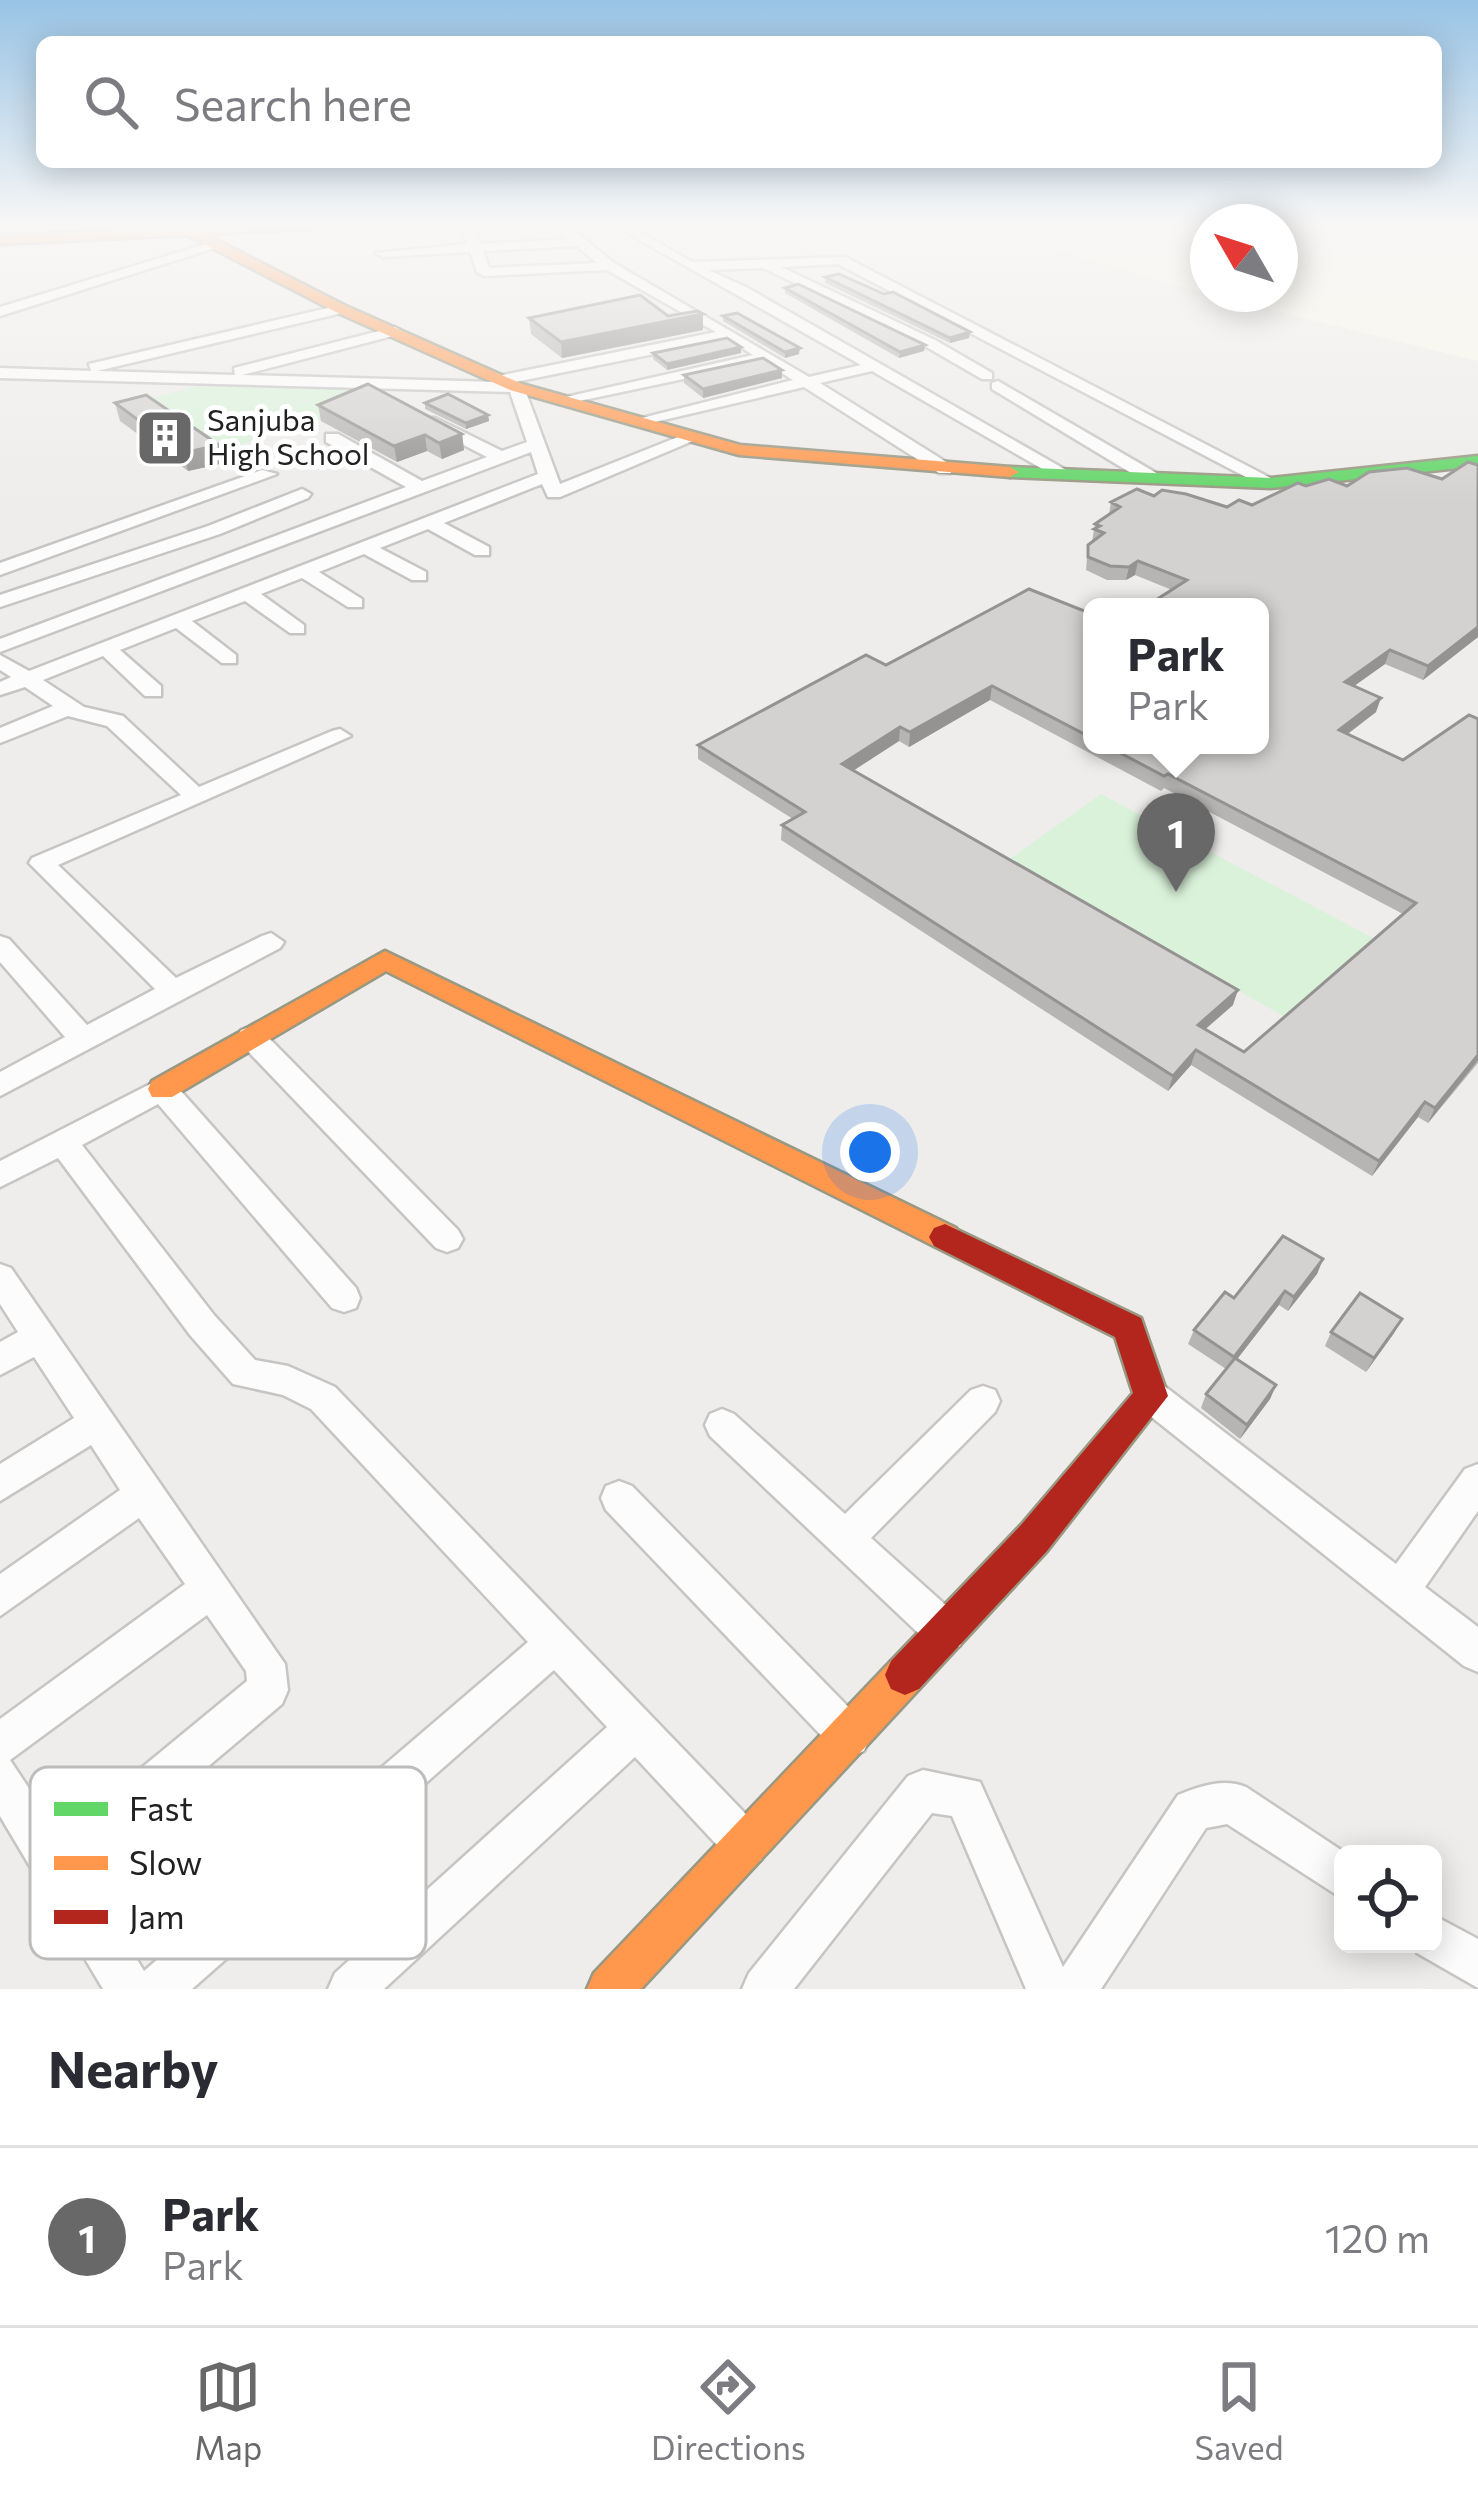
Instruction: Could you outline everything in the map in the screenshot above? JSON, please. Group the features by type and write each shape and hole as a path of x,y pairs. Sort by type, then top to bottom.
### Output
{"main road":[{"path":"363,318 510,384 739,450 945,469 1271,483 1478,461"},
{"path":"162,1089 385,960 1130,1328 1151,1396 1034,1538 610,1989"}],"street":[{"path":"0,390 303,318"},
{"path":"702,318 945,469"},
{"path":"789,318 1064,474"},
{"path":"877,318 930,343 1153,478"},
{"path":"952,318 1271,483"},
{"path":"206,380 395,331"},
{"path":"0,373 510,384 730,334"},
{"path":"565,399 767,357"},
{"path":"642,421 875,366"},
{"path":"510,384 554,494 694,437"},
{"path":"412,413 501,457"},
{"path":"332,438 418,487"},
{"path":"0,646 536,444"},
{"path":"249,463 338,515"},
{"path":"0,568 268,474"},
{"path":"0,689 548,476"},
{"path":"0,602 214,530 302,494"},
{"path":"428,523 482,551"},
{"path":"365,547 419,576"},
{"path":"304,571 355,603"},
{"path":"247,593 297,629"},
{"path":"178,620 229,659"},
{"path":"106,648 153,691"},
{"path":"0,661 70,707 115,721 196,797"},
{"path":"0,736 70,707"},
{"path":"173,991 40,863 340,736"},
{"path":"0,1085 271,942"},
{"path":"0,945 84,1040"},
{"path":"251,1036 448,1239"},
{"path":"0,1175 162,1089 344,1298"},
{"path":"63,1142 245,1373 288,1381 323,1398 746,1844"},
{"path":"0,1276 143,1494 265,1664 268,1690 175,1767"},
{"path":"0,1360 39,1336"},
{"path":"1151,1396 1478,1652"},
{"path":"845,1539 983,1401"},
{"path":"0,1484 96,1423"},
{"path":"722,1425 946,1632"},
{"path":"1399,1591 1478,1480"},
{"path":"0,1598 143,1494"},
{"path":"619,1498 850,1737"},
{"path":"0,1744 211,1588"},
{"path":"413,1767 556,1643"},
{"path":"426,1921 637,1728"},
{"path":"0,1777 30,1828"},
{"path":"765,1989 923,1791 965,1798 1049,1989"},
{"path":"1075,1989 1193,1810 1231,1802 1334,1871"},
{"path":"1442,1943 1478,1965"},
{"path":"110,1959 129,1989"},
{"path":"158,1989 193,1959"},
{"path":"351,1989 384,1959"}],"shaded area":[{"path":"1303,318 1478,318 1478,361"}],"green space":[{"path":"203,384 380,389 379,397 339,414 214,453 143,401"},
{"path":"1101,794 1379,941 1285,1017 1008,860"}],"building":[{"path":"530,318 684,318 561,342"},
{"path":"726,318 746,318 800,348 785,352"},
{"path":"839,318 868,318 925,345 900,352"},
{"path":"909,318 943,318 970,332 950,338"},
{"path":"727,338 741,347 667,364 653,353"},
{"path":"763,358 782,370 703,389 684,375"},
{"path":"368,384 462,434 439,443 425,435 394,446 318,405"},
{"path":"448,394 488,415 466,423 425,403"},
{"path":"146,395 219,445 183,453 115,403"},
{"path":"1468,462 1478,465 1478,627 1428,666 1390,650 1345,682 1381,698 1339,730 1403,760 1469,715 1478,719 1478,1055 1435,1108 1425,1102 1379,1161 1196,1050 1173,1076 782,825 805,812 698,745 866,655 886,665 1029,589 1083,610 1083,733 992,686 910,732 900,727 842,764 1238,990 1198,1025 1244,1052 1416,903 1122,754 1269,754 1269,598 1159,598 1187,580 1138,561 1129,567 1110,566 1088,557 1088,545 1104,533 1094,529 1100,526 1095,524 1120,507 1111,502 1137,489 1154,496 1162,490 1186,494 1227,507 1239,500 1252,505 1298,483 1306,486 1329,479 1347,486 1369,472 1407,468 1442,479"},
{"path":"1283,1236 1323,1259 1294,1297 1285,1291 1234,1357 1194,1330 1225,1292 1234,1298"},
{"path":"1360,1293 1402,1319 1374,1358 1331,1332"},
{"path":"1235,1358 1276,1385 1247,1425 1206,1394"}],"traffic: fast":[{"path":"1010,472 1271,483 1478,461"}],"traffic: slow":[{"path":"361,318 516,387 739,450 1010,472"},
{"path":"162,1089 385,960 945,1237"},
{"path":"610,1989 905,1675"}],"traffic: jam":[{"path":"905,1675 1034,1538 1151,1396 1129,1328 945,1237"}],"place":[{"name":"Sanjuba High School","path":"165,438"},
{"name":"Park","path":"1176,892"}]}
